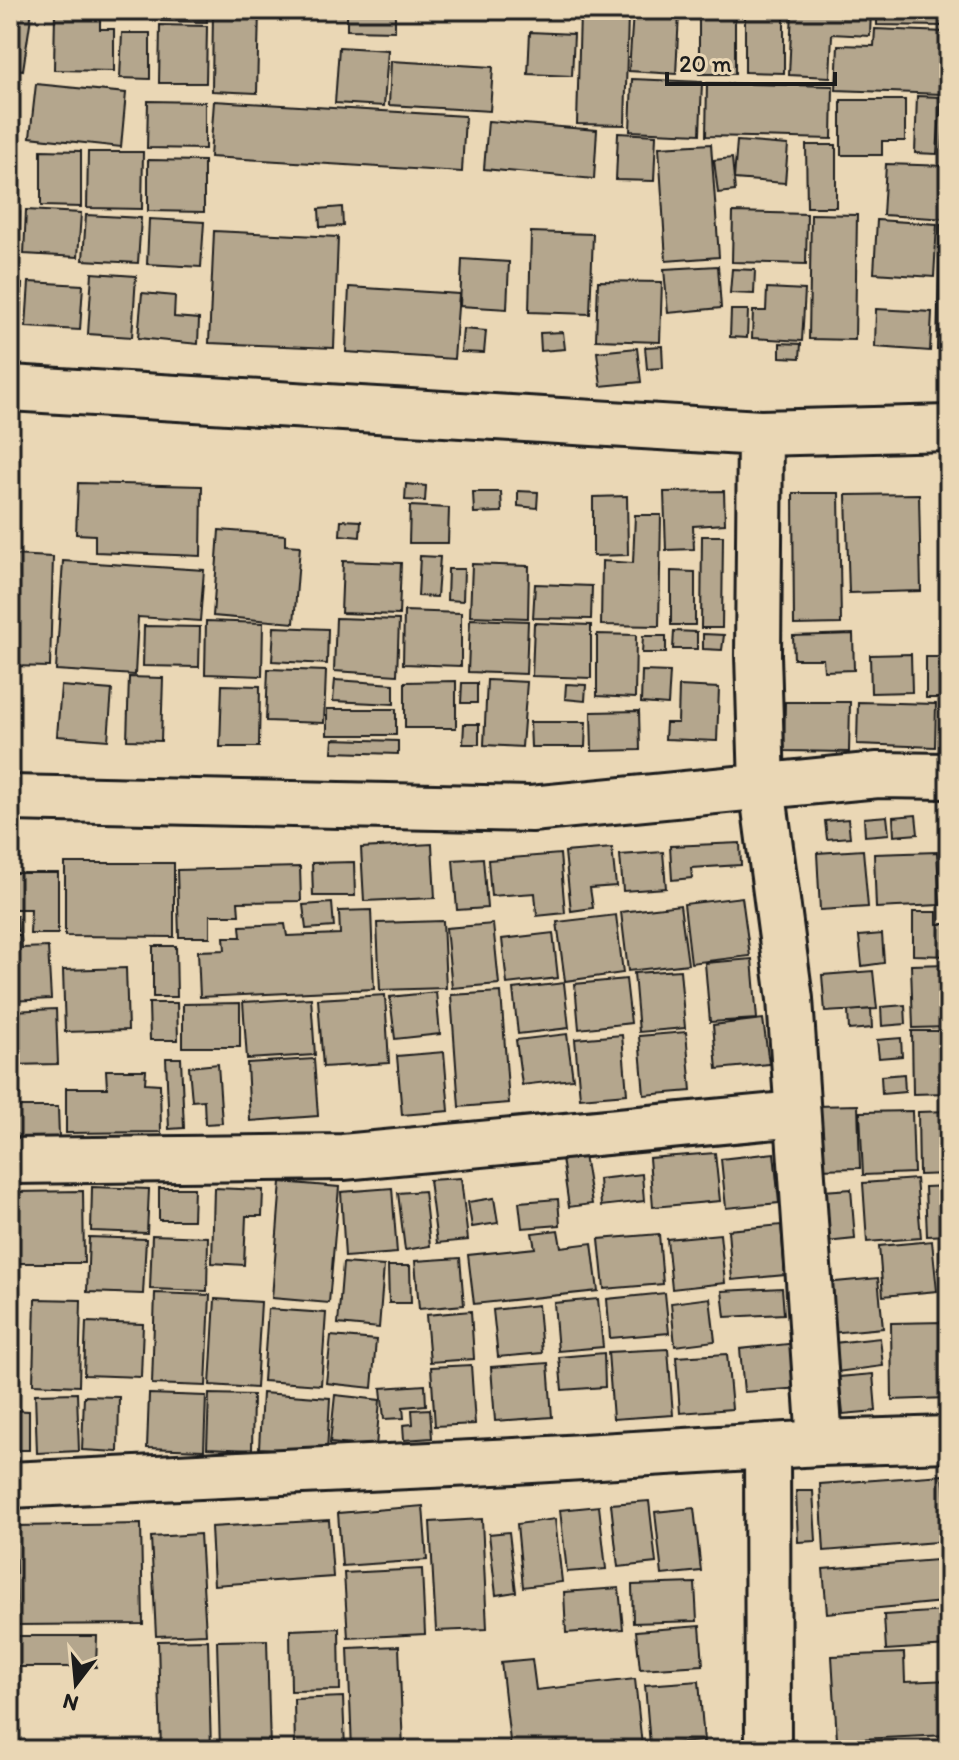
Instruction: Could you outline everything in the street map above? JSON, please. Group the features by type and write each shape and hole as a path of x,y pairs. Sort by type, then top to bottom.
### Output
{"street":[{"path":"10,388 760,433 949,428"},
{"path":"760,433 758,655 762,786 790,999 820,1443"},
{"path":"10,798 531,809 878,775 949,776"},
{"path":"10,1161 343,1157 797,1114"},
{"path":"10,1485 949,1439"},
{"path":"767,1446 768,1750"}],"building":[{"path":"10,10 32,10 23,70 10,68"},
{"path":"55,10 100,10 100,29 114,29 114,71 54,70"},
{"path":"162,10 207,10 207,22 161,21"},
{"path":"213,10 259,10 257,93 212,91"},
{"path":"278,10 344,10 344,16 278,14"},
{"path":"347,10 395,10 395,31 347,30"},
{"path":"792,10 871,10 870,36 832,34 830,77 789,75"},
{"path":"877,10 944,10 943,26 877,25"},
{"path":"745,11 784,12 784,73 745,72"},
{"path":"633,12 679,14 676,74 629,71"},
{"path":"580,13 628,15 625,125 577,124"},
{"path":"699,16 735,17 735,74 699,74"},
{"path":"160,25 207,26 206,83 159,83"},
{"path":"875,29 945,32 942,94 836,90 838,45 874,46"},
{"path":"530,32 574,34 572,76 528,74"},
{"path":"948,32 949,91 946,91"},
{"path":"122,33 150,33 150,79 120,78"},
{"path":"339,47 388,50 384,106 335,103"},
{"path":"391,61 493,67 490,111 389,105"},
{"path":"632,79 702,82 700,134 630,131"},
{"path":"10,81 14,81 10,112"},
{"path":"707,83 833,86 832,139 706,136"},
{"path":"36,84 126,93 121,147 30,137"},
{"path":"917,96 941,97 937,154 915,153"},
{"path":"841,100 905,100 905,141 882,141 882,155 841,155"},
{"path":"148,101 205,102 205,149 147,148"},
{"path":"214,101 465,116 462,172 210,157"},
{"path":"944,104 949,104 949,162 942,162"},
{"path":"488,121 597,130 594,179 484,169"},
{"path":"618,133 656,135 654,181 616,180"},
{"path":"737,141 788,145 785,183 734,179"},
{"path":"711,144 719,257 666,261 659,147"},
{"path":"806,145 836,145 836,207 807,207"},
{"path":"41,150 81,151 81,207 41,206"},
{"path":"88,152 143,152 142,209 87,208"},
{"path":"732,158 735,191 718,193 714,160"},
{"path":"148,160 204,161 204,212 148,211"},
{"path":"886,164 949,166 949,219 883,215"},
{"path":"342,207 343,226 320,227 319,209"},
{"path":"26,210 81,213 78,257 24,254"},
{"path":"10,212 20,212 17,257 10,257"},
{"path":"733,212 807,214 806,264 732,262"},
{"path":"811,214 857,215 855,340 809,339"},
{"path":"86,215 141,218 138,263 83,260"},
{"path":"149,219 204,222 201,267 147,264"},
{"path":"877,220 937,224 934,277 874,273"},
{"path":"940,224 949,224 949,349 937,349"},
{"path":"214,231 338,237 334,348 209,343"},
{"path":"531,232 593,234 590,314 529,312"},
{"path":"462,259 509,262 507,309 460,306"},
{"path":"718,266 721,308 668,313 664,269"},
{"path":"732,269 755,270 754,294 730,293"},
{"path":"92,273 136,276 132,337 88,334"},
{"path":"598,281 662,282 660,342 596,340"},
{"path":"29,282 83,285 80,330 26,327"},
{"path":"10,283 22,284 20,329 10,329"},
{"path":"349,287 459,294 454,359 346,352"},
{"path":"767,288 805,290 802,341 752,338 753,311 766,311"},
{"path":"142,293 175,296 174,317 199,319 198,344 138,338"},
{"path":"876,309 932,312 930,351 875,347"},
{"path":"731,310 748,310 747,338 730,337"},
{"path":"463,329 486,331 484,353 461,352"},
{"path":"563,332 565,349 541,351 540,333"},
{"path":"780,343 801,344 800,358 780,357"},
{"path":"662,346 663,368 647,369 645,347"},
{"path":"637,348 641,382 601,386 597,352"},
{"path":"78,483 202,486 201,556 95,552 95,535 76,534"},
{"path":"406,484 426,486 425,501 405,500"},
{"path":"518,491 538,492 537,508 518,506"},
{"path":"724,491 725,524 693,526 694,549 666,550 664,492"},
{"path":"473,492 501,492 502,512 474,513"},
{"path":"793,493 839,493 841,624 794,625"},
{"path":"919,494 921,591 849,593 846,495"},
{"path":"627,496 628,555 593,556 593,497"},
{"path":"410,506 449,508 448,543 409,543"},
{"path":"635,515 661,515 659,626 601,625 602,561 633,563"},
{"path":"341,520 361,521 360,537 340,535"},
{"path":"219,530 285,535 285,545 300,546 294,623 213,616"},
{"path":"702,536 723,536 722,628 701,628"},
{"path":"10,555 53,557 50,667 10,666"},
{"path":"420,556 440,557 437,597 418,596"},
{"path":"63,561 204,570 200,621 138,617 135,675 56,670"},
{"path":"343,561 401,563 399,615 341,613"},
{"path":"472,564 529,566 528,618 470,616"},
{"path":"448,569 464,569 463,601 447,600"},
{"path":"671,571 695,572 695,625 671,625"},
{"path":"535,584 592,586 591,619 533,618"},
{"path":"404,611 461,613 461,666 403,664"},
{"path":"336,618 399,620 397,675 334,671"},
{"path":"470,619 528,621 526,674 468,672"},
{"path":"206,621 263,623 262,676 205,674"},
{"path":"534,623 591,625 591,678 532,676"},
{"path":"144,626 200,627 199,667 143,666"},
{"path":"274,627 328,629 327,664 272,661"},
{"path":"674,631 697,632 697,649 673,649"},
{"path":"597,634 636,635 635,698 597,696"},
{"path":"703,634 724,635 722,650 703,649"},
{"path":"853,634 854,670 824,671 823,659 794,659 793,636"},
{"path":"643,636 666,636 666,653 642,653"},
{"path":"911,654 912,692 871,693 870,655"},
{"path":"926,657 949,657 949,698 926,698"},
{"path":"268,669 326,671 324,723 266,721"},
{"path":"642,671 670,672 668,705 641,703"},
{"path":"129,677 163,678 161,741 127,740"},
{"path":"335,680 394,684 394,704 333,701"},
{"path":"487,680 527,682 522,747 484,745"},
{"path":"456,681 456,728 405,728 405,682"},
{"path":"462,683 477,683 477,703 461,703"},
{"path":"566,684 586,685 585,701 565,699"},
{"path":"222,685 260,686 259,747 220,747"},
{"path":"61,686 112,690 108,740 57,736"},
{"path":"679,686 719,688 717,741 665,739 666,723 678,723"},
{"path":"785,702 850,702 849,752 784,751"},
{"path":"858,702 936,704 935,747 857,744"},
{"path":"327,709 396,709 396,735 327,735"},
{"path":"639,711 640,750 592,751 591,712"},
{"path":"530,722 586,722 585,747 531,747"},
{"path":"464,724 479,724 479,744 463,744"},
{"path":"333,739 398,741 398,754 332,752"},
{"path":"916,815 918,834 894,836 893,817"},
{"path":"887,816 889,834 865,836 864,818"},
{"path":"949,817 949,904 947,904 943,818"},
{"path":"848,819 850,837 827,839 825,821"},
{"path":"740,843 741,865 691,868 692,878 672,880 670,846"},
{"path":"432,844 435,898 364,901 361,848"},
{"path":"612,848 616,886 590,888 593,908 571,911 565,852"},
{"path":"863,850 868,907 820,910 817,853"},
{"path":"663,852 666,888 623,891 620,855"},
{"path":"937,852 940,905 876,908 874,854"},
{"path":"560,854 565,913 537,916 535,893 491,896 488,860"},
{"path":"483,858 487,908 457,910 453,860"},
{"path":"354,862 355,896 313,896 312,863"},
{"path":"65,863 174,863 174,937 65,936"},
{"path":"300,867 301,901 238,902 239,915 210,915 210,937 179,937 177,870"},
{"path":"10,873 58,873 58,934 30,934 31,909 10,909"},
{"path":"742,897 750,956 691,963 684,904"},
{"path":"332,903 334,927 306,929 303,905"},
{"path":"680,905 688,964 628,971 621,912"},
{"path":"371,910 374,989 200,997 198,951 225,950 224,937 241,937 240,926 285,924 287,936 340,934 339,911"},
{"path":"913,912 937,912 937,924 949,924 949,956 913,955"},
{"path":"616,915 623,973 565,981 557,922"},
{"path":"10,916 17,916 18,931 10,931"},
{"path":"443,921 446,988 380,990 377,923"},
{"path":"493,924 499,984 452,988 446,928"},
{"path":"553,933 558,978 507,984 502,939"},
{"path":"882,934 884,963 862,966 859,936"},
{"path":"10,935 21,935 22,948 48,947 51,999 10,1001"},
{"path":"153,946 176,946 177,997 153,997"},
{"path":"752,959 757,1019 710,1022 705,963"},
{"path":"949,964 949,1027 913,1028 911,965"},
{"path":"126,968 128,1030 65,1032 63,970"},
{"path":"680,970 685,1028 639,1032 634,973"},
{"path":"873,971 877,1009 825,1012 822,975"},
{"path":"626,979 631,1023 579,1029 575,984"},
{"path":"564,983 569,1028 518,1034 513,989"},
{"path":"436,992 440,1034 395,1039 390,997"},
{"path":"501,992 509,1103 459,1107 451,995"},
{"path":"385,995 389,1063 323,1067 318,999"},
{"path":"311,998 315,1055 247,1059 243,1002"},
{"path":"149,1003 177,1003 178,1040 150,1040"},
{"path":"240,1003 240,1047 183,1047 183,1004"},
{"path":"905,1005 906,1024 882,1026 881,1007"},
{"path":"56,1009 58,1064 10,1065 10,1011"},
{"path":"871,1009 872,1028 849,1030 848,1011"},
{"path":"763,1019 769,1064 717,1069 713,1025"},
{"path":"912,1031 949,1031 949,1093 913,1094"},
{"path":"686,1032 691,1091 644,1095 639,1036"},
{"path":"567,1034 573,1079 522,1085 516,1040"},
{"path":"622,1035 627,1094 580,1098 575,1039"},
{"path":"901,1038 902,1056 879,1058 877,1040"},
{"path":"444,1052 449,1111 402,1115 397,1056"},
{"path":"166,1058 181,1058 184,1128 169,1129"},
{"path":"314,1059 318,1116 250,1121 247,1063"},
{"path":"218,1064 222,1123 205,1124 204,1100 192,1101 189,1067"},
{"path":"106,1070 146,1070 145,1083 160,1084 161,1132 66,1133 66,1088 107,1088"},
{"path":"904,1074 905,1092 882,1094 881,1076"},
{"path":"858,1105 860,1168 816,1169 815,1106"},
{"path":"10,1107 58,1107 59,1137 10,1138"},
{"path":"912,1111 914,1173 863,1175 860,1112"},
{"path":"949,1111 949,1174 919,1175 918,1112"},
{"path":"715,1153 720,1201 653,1207 649,1158"},
{"path":"774,1153 779,1203 726,1208 721,1159"},
{"path":"584,1155 592,1204 569,1207 562,1158"},
{"path":"642,1174 644,1201 601,1206 599,1179"},
{"path":"461,1178 468,1240 437,1243 429,1180"},
{"path":"916,1179 921,1238 867,1242 863,1183"},
{"path":"281,1182 339,1187 329,1303 272,1298"},
{"path":"949,1186 949,1235 927,1236 925,1187"},
{"path":"92,1187 149,1189 147,1233 91,1231"},
{"path":"159,1188 194,1188 193,1220 159,1220"},
{"path":"214,1188 263,1190 262,1216 246,1216 244,1265 212,1263"},
{"path":"392,1188 397,1253 345,1257 341,1192"},
{"path":"851,1189 855,1239 826,1242 823,1191"},
{"path":"83,1191 84,1263 16,1263 15,1192"},
{"path":"424,1191 430,1246 405,1250 398,1193"},
{"path":"494,1198 498,1223 472,1227 468,1202"},
{"path":"558,1199 560,1225 522,1228 519,1202"},
{"path":"781,1225 785,1275 732,1280 728,1230"},
{"path":"558,1230 561,1247 592,1243 598,1291 474,1304 468,1255 535,1248 532,1233"},
{"path":"659,1234 663,1284 604,1289 599,1239"},
{"path":"720,1234 725,1283 672,1289 667,1239"},
{"path":"152,1235 208,1237 207,1291 150,1289"},
{"path":"89,1237 146,1239 143,1294 87,1292"},
{"path":"932,1241 937,1291 883,1296 879,1246"},
{"path":"949,1244 949,1295 944,1295 940,1245"},
{"path":"460,1258 464,1305 419,1309 415,1261"},
{"path":"343,1263 384,1266 379,1328 338,1324"},
{"path":"388,1266 410,1266 411,1303 389,1303"},
{"path":"878,1278 883,1328 830,1333 825,1283"},
{"path":"782,1288 784,1314 725,1317 722,1291"},
{"path":"155,1293 210,1295 206,1386 152,1384"},
{"path":"665,1293 669,1333 610,1338 607,1299"},
{"path":"710,1298 715,1341 675,1346 671,1303"},
{"path":"35,1299 81,1300 79,1386 33,1384"},
{"path":"215,1299 261,1302 256,1388 210,1385"},
{"path":"598,1299 603,1347 558,1351 554,1303"},
{"path":"538,1305 542,1353 498,1357 493,1310"},
{"path":"268,1309 326,1313 321,1385 263,1381"},
{"path":"471,1311 474,1359 430,1362 426,1315"},
{"path":"86,1322 143,1324 141,1377 84,1375"},
{"path":"945,1322 947,1398 892,1400 891,1323"},
{"path":"331,1336 376,1340 372,1388 326,1383"},
{"path":"880,1338 883,1366 837,1372 834,1343"},
{"path":"797,1343 802,1388 744,1392 740,1349"},
{"path":"668,1349 673,1415 613,1419 608,1352"},
{"path":"604,1353 605,1387 562,1390 559,1357"},
{"path":"727,1354 732,1409 680,1413 676,1357"},
{"path":"548,1363 552,1417 495,1421 491,1367"},
{"path":"471,1365 475,1424 435,1426 431,1367"},
{"path":"873,1374 876,1411 843,1414 839,1377"},
{"path":"425,1385 426,1405 403,1407 404,1418 384,1419 381,1388"},
{"path":"77,1393 79,1451 37,1453 35,1394"},
{"path":"262,1393 330,1398 327,1452 259,1448"},
{"path":"149,1394 206,1396 204,1450 147,1448"},
{"path":"209,1394 253,1395 252,1450 207,1448"},
{"path":"335,1395 380,1400 376,1447 330,1443"},
{"path":"84,1396 119,1397 118,1452 82,1450"},
{"path":"430,1409 432,1438 404,1440 403,1425 413,1424 412,1410"},
{"path":"10,1410 29,1411 29,1450 10,1450"},
{"path":"943,1475 949,1541 824,1551 820,1484"},
{"path":"796,1491 813,1491 816,1541 798,1542"},
{"path":"649,1501 656,1563 618,1567 611,1504"},
{"path":"423,1506 427,1560 342,1566 338,1513"},
{"path":"599,1506 606,1569 567,1572 560,1510"},
{"path":"694,1508 701,1571 662,1575 655,1512"},
{"path":"482,1519 487,1629 436,1631 430,1522"},
{"path":"555,1519 562,1582 523,1587 517,1524"},
{"path":"329,1520 333,1577 214,1585 211,1527"},
{"path":"141,1524 143,1624 17,1625 15,1526"},
{"path":"509,1532 516,1592 496,1595 489,1534"},
{"path":"200,1534 206,1634 156,1636 151,1537"},
{"path":"949,1559 949,1592 942,1592 943,1602 827,1613 823,1569"},
{"path":"422,1569 425,1634 348,1638 344,1573"},
{"path":"695,1583 697,1621 633,1623 632,1585"},
{"path":"619,1588 623,1629 566,1633 564,1592"},
{"path":"946,1611 949,1646 886,1650 884,1615"},
{"path":"700,1626 703,1665 640,1669 636,1631"},
{"path":"339,1628 340,1690 291,1691 290,1630"},
{"path":"10,1636 97,1636 96,1667 10,1667"},
{"path":"208,1640 211,1750 161,1750 158,1641"},
{"path":"267,1640 270,1750 220,1750 217,1641"},
{"path":"399,1646 403,1750 352,1750 348,1648"},
{"path":"904,1653 905,1682 949,1680 949,1735 837,1740 832,1656"},
{"path":"532,1659 536,1690 635,1679 642,1746 608,1750 511,1750 501,1662"},
{"path":"699,1681 704,1741 650,1745 645,1685"},
{"path":"10,1687 17,1687 20,1746 10,1746"},
{"path":"343,1697 345,1750 295,1750 294,1699"}]}
